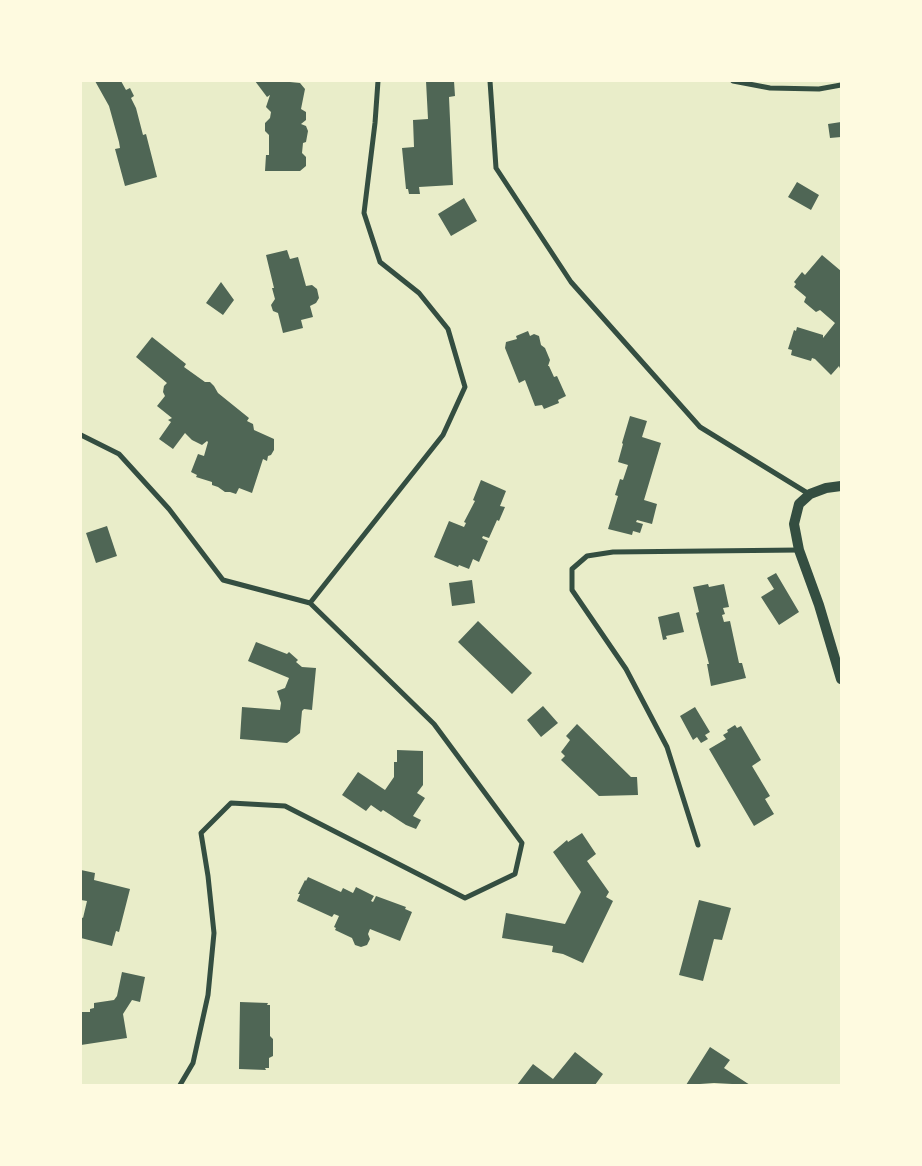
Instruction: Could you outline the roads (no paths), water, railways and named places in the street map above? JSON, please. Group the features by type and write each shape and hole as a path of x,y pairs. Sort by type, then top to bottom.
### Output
{"main road":[{"path":"841,486 826,488 810,494 799,504 794,524 799,550 819,606 841,679"}],"street":[{"path":"310,603 443,435 465,387 448,329 419,293 380,262 364,213 378,81"},
{"path":"490,81 496,168 571,282 700,427 810,494"},
{"path":"733,81 770,88 819,89 841,85"},
{"path":"81,435 119,454 169,509 223,580 310,603 434,724 522,842 515,874 465,898 285,806 231,803 201,833 214,933 208,995 193,1063 180,1085"},
{"path":"698,845 667,747 626,669 572,590 572,569 587,556 613,552 799,550"}]}
